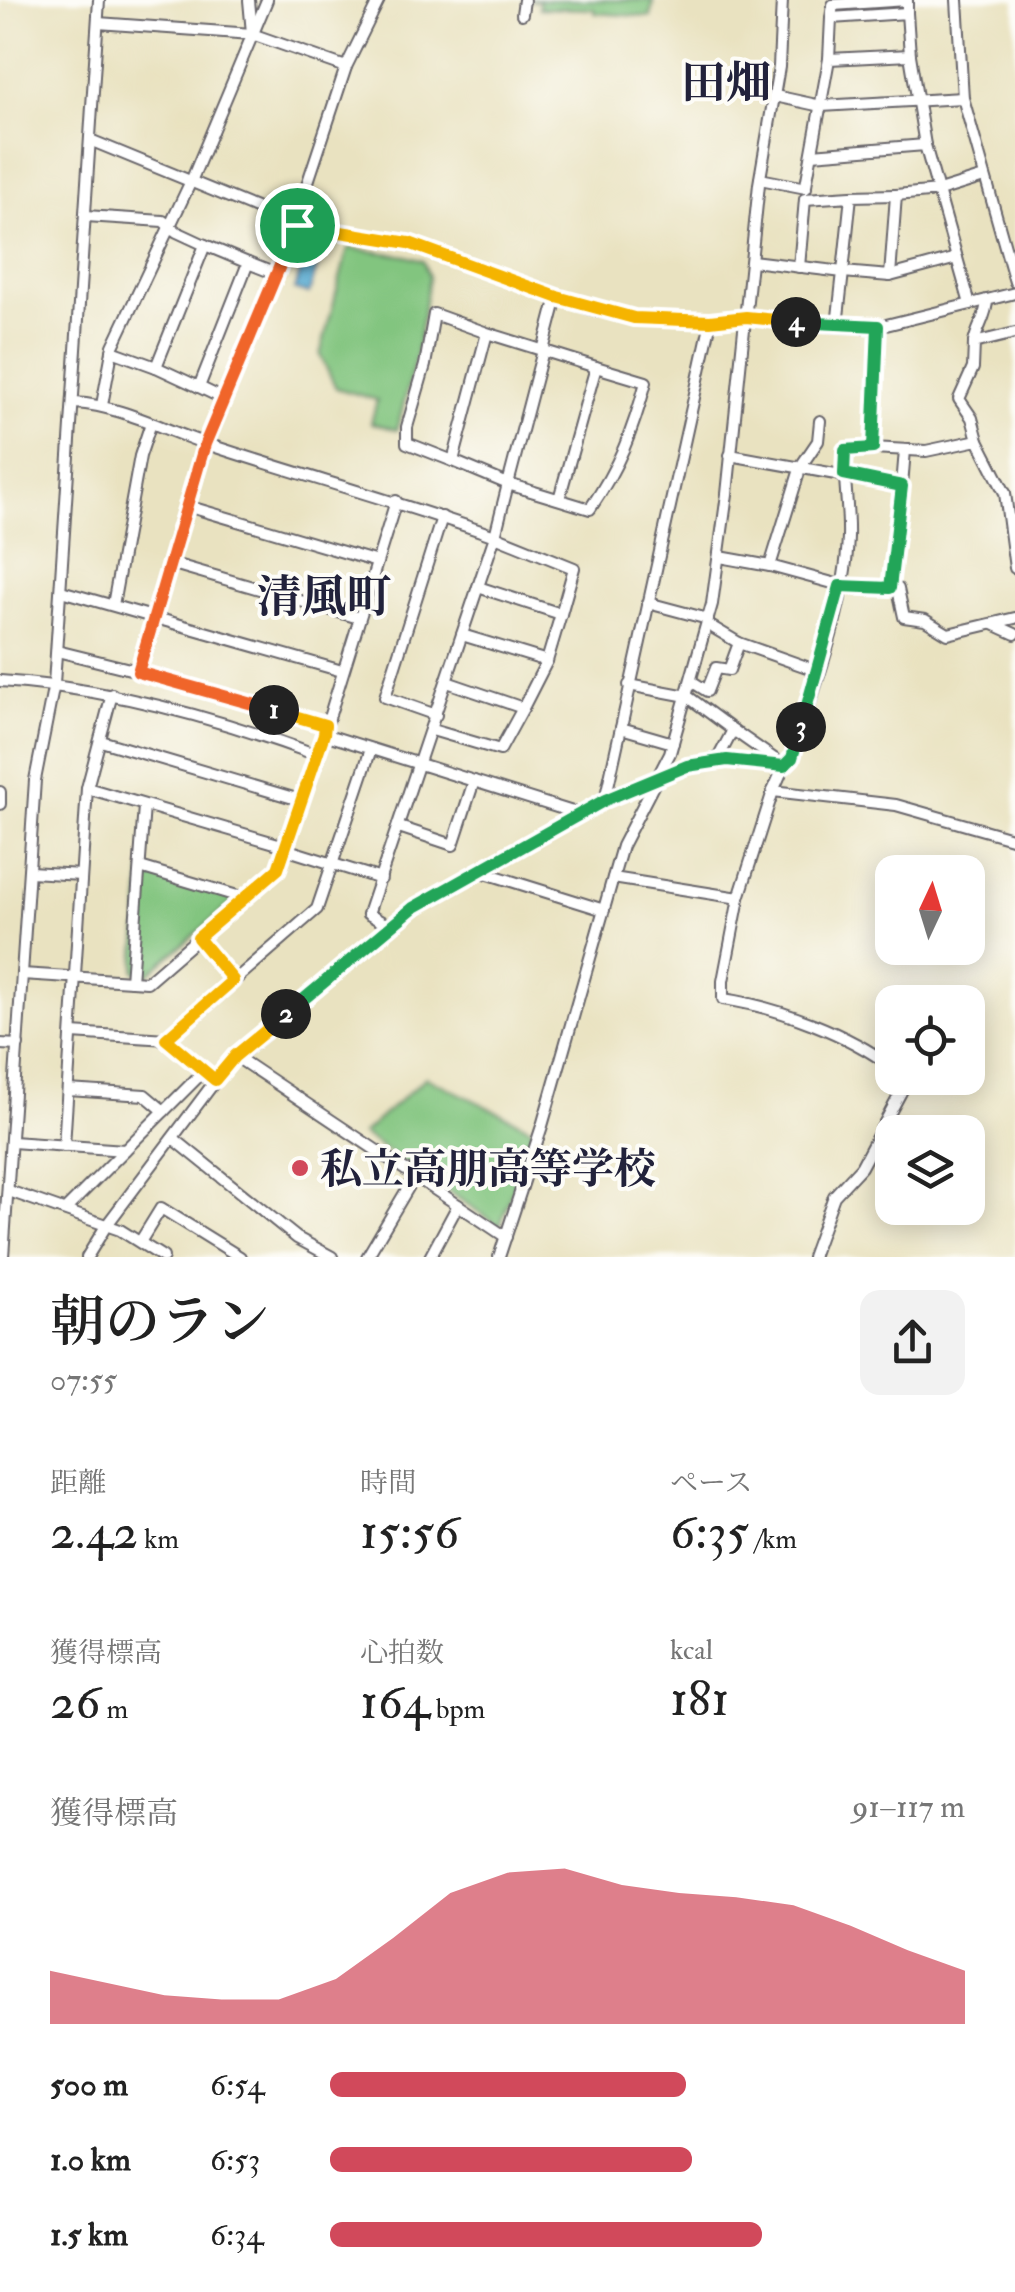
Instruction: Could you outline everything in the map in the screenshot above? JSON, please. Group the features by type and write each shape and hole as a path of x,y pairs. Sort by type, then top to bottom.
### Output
{"street":[{"path":"3,1257 35,780 54,684 100,0"},
{"path":"249,0 252,34"},
{"path":"102,404 112,351 192,179 266,0"},
{"path":"138,672 205,444 297,225 346,67 379,0"},
{"path":"522,14 524,0"},
{"path":"499,1257 542,1126 613,878 631,826 672,743 708,622 720,557 760,178 775,96 782,0"},
{"path":"957,0 963,98 1015,282"},
{"path":"799,266 806,185 829,58 832,8 907,4 910,55 924,145 970,304"},
{"path":"98,24 252,34 346,67"},
{"path":"829,58 910,55"},
{"path":"775,96 822,106 963,98"},
{"path":"90,140 297,225 409,243 557,297 634,318 710,321 746,317 878,326 1015,293"},
{"path":"812,154 924,145"},
{"path":"805,198 939,191 984,177"},
{"path":"760,178 806,185"},
{"path":"890,276 896,195"},
{"path":"836,326 851,196"},
{"path":"86,216 164,221 205,246 276,274"},
{"path":"156,368 205,246"},
{"path":"752,261 890,276 958,258"},
{"path":"199,387 248,263"},
{"path":"388,926 368,914 495,536 557,297"},
{"path":"988,300 985,317 976,330 973,368 959,399 972,418 978,440 1005,493 1015,568"},
{"path":"434,314 542,352 646,382 635,426 616,470 590,509 508,484 408,443 407,427 425,366 434,314"},
{"path":"605,800 710,321"},
{"path":"873,448 878,326"},
{"path":"452,461 487,333"},
{"path":"974,343 1015,333"},
{"path":"112,351 224,399"},
{"path":"559,500 596,367"},
{"path":"75,403 102,404 205,444 396,501 574,568 547,661 500,750 432,730"},
{"path":"770,566 801,466 818,441 820,421"},
{"path":"113,604 140,456 150,423"},
{"path":"875,1054 865,1046 750,1003 724,999 723,981 739,898 773,790 792,758 840,586 848,536 845,450 926,451 978,440"},
{"path":"890,588 905,450"},
{"path":"730,455 902,486"},
{"path":"22,974 148,982 278,869 396,501"},
{"path":"187,506 376,562"},
{"path":"436,715 384,698 442,517"},
{"path":"720,557 840,586 898,589 904,617 925,620 948,634 1015,618"},
{"path":"170,563 358,618"},
{"path":"478,587 561,614"},
{"path":"61,590 342,671"},
{"path":"648,604 708,622 740,643 818,672"},
{"path":"992,624 1015,634"},
{"path":"462,635 547,661"},
{"path":"691,681 707,690 716,668 729,670 740,643"},
{"path":"56,650 325,729 371,749 579,814"},
{"path":"0,681 54,684 112,694 316,755"},
{"path":"447,682 524,708"},
{"path":"629,685 686,696 784,766"},
{"path":"64,1146 87,788 112,694"},
{"path":"622,728 672,743"},
{"path":"716,762 733,730"},
{"path":"100,741 300,800"},
{"path":"166,1039 317,909 371,749"},
{"path":"87,1257 106,1226 235,1056 413,908 605,800 659,776 687,766 716,762 784,766"},
{"path":"399,827 453,844 474,781"},
{"path":"87,788 380,880"},
{"path":"773,790 896,805 1015,839"},
{"path":"0,792 0,804"},
{"path":"131,981 144,806"},
{"path":"140,868 244,898"},
{"path":"479,871 604,910"},
{"path":"30,872 82,875"},
{"path":"613,878 739,898"},
{"path":"198,938 233,980"},
{"path":"72,1033 166,1039 215,1080"},
{"path":"0,1044 18,1045"},
{"path":"235,1056 506,1237"},
{"path":"65,1210 204,1070"},
{"path":"68,1090 145,1095 164,1111"},
{"path":"812,1257 834,1196 861,1167 900,1095"},
{"path":"173,1138 297,1238 332,1257"},
{"path":"12,1142 125,1150"},
{"path":"368,1257 415,1176"},
{"path":"9,1191 120,1230 164,1257"},
{"path":"430,1257 458,1205"},
{"path":"140,1242 161,1208 240,1257"}],"green space":[{"path":"530,0 653,0 651,17 595,13 594,9 539,8 539,1"},
{"path":"348,248 423,261 429,277 416,356 397,430 371,423 377,400 336,388 320,355"},
{"path":"142,871 231,896 232,903 144,978 135,971"},
{"path":"426,1077 533,1129 500,1226 362,1134"}],"water":[{"path":"304,258 318,264 309,294 295,290"}],"place":[{"name":"私立高朋高等学校","path":"300,1168"}],"district":[{"name":"田畑","path":"726,82"},
{"name":"清風町","path":"324,596"}],"route":[{"path":"297,225 409,243 557,297 634,318 710,321 746,317 878,326 873,448 845,450 844,474 902,486 899,520 890,588 840,586 792,758 784,766 727,760 687,766 579,814 388,926 235,1056 215,1080 166,1039 233,980 198,938 278,869 325,725 138,672 205,444 297,225"}]}
